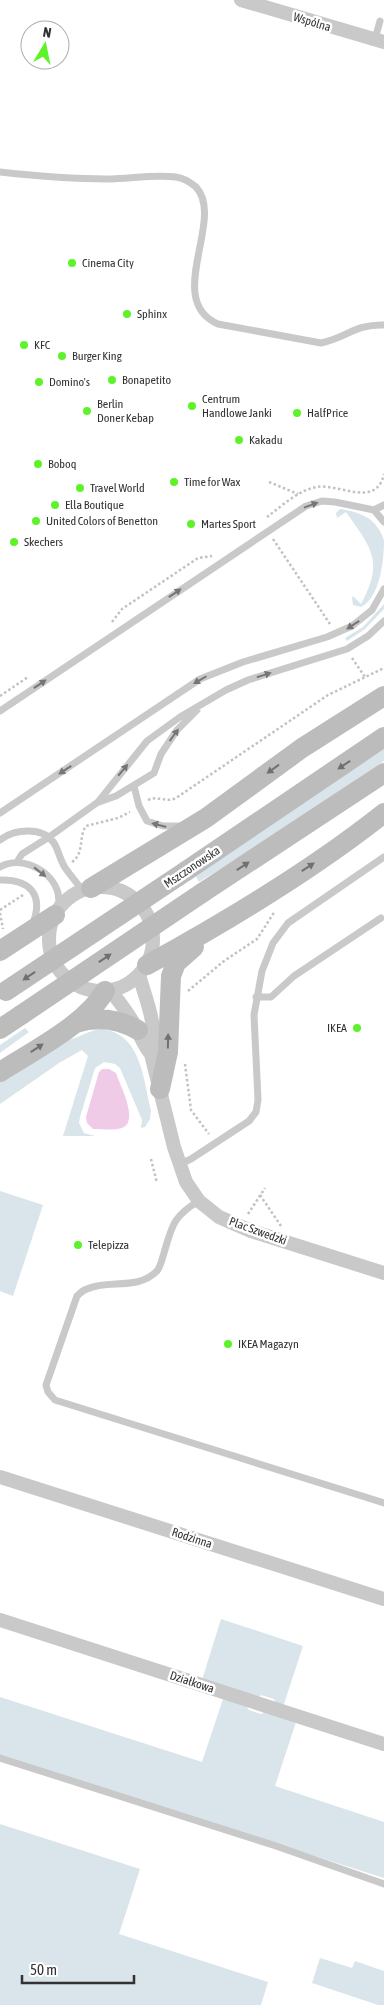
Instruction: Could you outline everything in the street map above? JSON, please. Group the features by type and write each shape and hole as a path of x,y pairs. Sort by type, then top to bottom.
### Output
{"main road":[{"path":"86,890 206,818 302,748 384,696"},
{"name":"Mszczonowska","path":"3,993 384,737"},
{"path":"0,1029 384,773"},
{"path":"143,970 208,931 353,837 384,813"},
{"path":"0,951 57,912"},
{"path":"160,1089 168,1052 168,1000 171,976 176,963 202,940 208,931"},
{"path":"0,1072 74,1024 98,1003 108,991"},
{"path":"74,1024 85,1020 103,1018 124,1023 138,1030"}],"street":[{"name":"Wspólna","path":"241,0 379,41"},
{"path":"107,888 124,892 143,908 148,916 153,932 152,949 143,970 129,983 108,991 90,990 75,984 58,968 50,946 50,930 57,912 70,898 86,890 107,888"},
{"path":"143,970 154,1044 151,1054"},
{"path":"108,991 138,1030 142,1043 151,1054"},
{"name":"Plac Szwedzki","path":"151,1054 180,1164 189,1188 199,1201 219,1216 246,1229 384,1273"},
{"name":"Rodzinna","path":"0,1477 384,1599"},
{"name":"Działkowa","path":"0,1620 384,1744"}],"lane":[{"path":"379,41 380,21"},
{"path":"0,172 68,178 170,177 184,179 197,188 203,199 204,213 195,288 199,308 212,321 218,324 321,343 359,328 384,325"},
{"path":"0,711 306,506 317,502 335,502 374,510 384,505"},
{"path":"374,510 384,522"},
{"path":"0,813 200,680 236,665 327,637 352,626 372,610 384,589"},
{"path":"16,862 22,854 50,837 98,802 147,741 165,727 204,703 248,680 347,649 368,636 384,621"},
{"path":"98,802 116,796 154,773 161,754 177,730 204,703"},
{"path":"134,786 136,799 147,821 173,828 206,818"},
{"path":"0,840 8,834 22,831 39,833 50,837 65,867 86,890"},
{"path":"180,1164 191,1159 249,1121 256,1112 258,1100 254,1015 256,997 273,943 288,923 384,857"},
{"path":"0,867 16,862 31,865 44,873 58,892 57,912"},
{"path":"0,880 24,884 37,899 36,917 27,934"},
{"path":"256,997 271,997 294,976 381,918"},
{"path":"199,1201 176,1219 160,1265 155,1272 130,1284 86,1289 77,1296 46,1385 48,1392 55,1400 384,1503"},
{"path":"0,1758 268,1844 384,1884"}],"path":[{"path":"269,482 317,502"},
{"path":"268,532 333,628"},
{"path":"351,655 365,676"},
{"path":"144,803 153,798 172,800 176,798 321,700 384,668"},
{"path":"69,864 79,856 82,832 86,826 118,818 131,811"},
{"path":"4,931 0,912 24,894"},
{"path":"185,1000 193,986 224,961 258,939 276,909"},
{"path":"184,1055 191,1110 210,1135"},
{"path":"151,1159 157,1183"},
{"path":"248,1214 265,1188"},
{"path":"260,1195 282,1226"}],"shaded area":[{"path":"340,509 367,518 375,524 383,536 383,558 380,578 373,596 361,607 353,605 352,598 353,596 361,604 372,577 372,556 363,536 346,512 337,518 336,513"},
{"path":"384,604 384,609 365,629 347,641 345,638 363,627"},
{"path":"384,749 384,761 199,882 195,875"},
{"path":"25,1028 29,1032 0,1053 0,1045"},
{"path":"99,1029 113,1032 124,1038 138,1058 151,1110 150,1119 145,1127 141,1128 142,1120 120,1068 115,1064 104,1062 95,1068 79,1123 84,1133 95,1136 63,1136 88,1056 82,1050 59,1063 0,1104 0,1082 60,1041 70,1040"},
{"path":"102,1069 109,1069 116,1073 127,1102 129,1117 128,1123 124,1127 93,1129 87,1123 86,1117 99,1072"},
{"path":"0,1191 43,1205 13,1296 0,1291"},
{"path":"221,1619 303,1646 283,1707 277,1705 274,1699 261,1695 258,1698 202,1680"},
{"path":"224,1696 244,1703 249,1710 261,1714 269,1710 297,1719 275,1786 384,1822 384,1878 0,1756 0,1697 202,1762"},
{"path":"0,1824 140,1869 119,1934 268,1982 261,2005 0,2005"},
{"path":"320,1958 352,1968 355,1961 384,1971 384,2005 378,2005 312,1983"}],"place":[{"name":"Cinema City","path":"72,263"},
{"name":"Sphinx","path":"127,314"},
{"name":"KFC","path":"24,345"},
{"name":"Burger King","path":"62,356"},
{"name":"Bonapetito","path":"112,380"},
{"name":"Domino's","path":"39,382"},
{"name":"Centrum Handlowe Janki","path":"192,406"},
{"name":"Berlin Doner Kebap","path":"87,411"},
{"name":"HalfPrice","path":"297,413"},
{"name":"Kakadu","path":"239,440"},
{"name":"Boboq","path":"38,464"},
{"name":"Time for Wax","path":"174,482"},
{"name":"Travel World","path":"80,488"},
{"name":"Ella Boutique","path":"55,505"},
{"name":"United Colors of Benetton","path":"36,521"},
{"name":"Martes Sport","path":"191,524"},
{"name":"Skechers","path":"14,542"},
{"name":"IKEA","path":"357,1028"},
{"name":"Telepizza","path":"78,1245"},
{"name":"IKEA Magazyn","path":"228,1344"}]}
